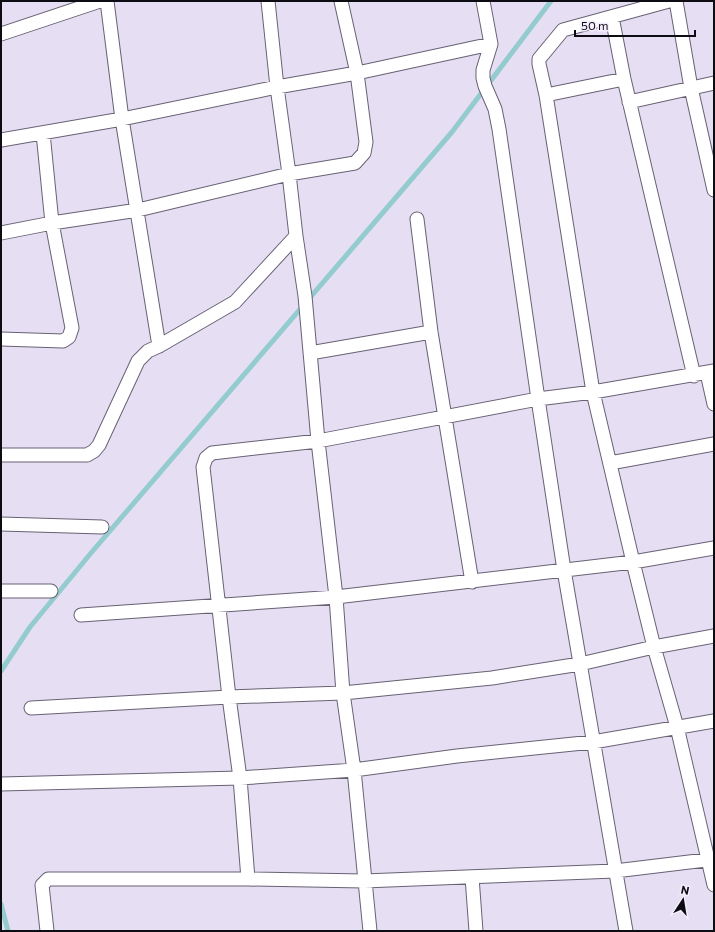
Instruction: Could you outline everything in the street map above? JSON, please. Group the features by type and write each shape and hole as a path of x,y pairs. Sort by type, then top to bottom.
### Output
{"street":[{"path":"1,34 100,1"},
{"path":"107,1 122,119 159,346"},
{"path":"268,1 277,87 305,296 318,441 336,598 343,693 354,770 370,931"},
{"path":"1,233 52,223 138,210 289,174 354,163 364,153 366,142 357,73 341,1"},
{"path":"483,1 491,44 483,70 485,86 495,109 564,570 626,931"},
{"path":"670,1 563,30 540,56 539,64 546,95 593,392 654,647 677,727 711,860 714,885"},
{"path":"676,1 691,88 714,190"},
{"path":"612,17 629,102 694,376"},
{"path":"1,140 122,119 277,87 357,73 491,44"},
{"path":"546,95 624,79"},
{"path":"629,102 714,83"},
{"path":"1,339 63,341 70,337 72,328 52,223 43,133"},
{"path":"417,219 431,332 472,582"},
{"path":"1,455 87,455 94,451 138,361 148,351 235,302 296,236"},
{"path":"310,353 431,332"},
{"path":"248,879 240,778 229,697 203,467 206,458 212,454 318,441 538,399 593,392 711,372 714,404"},
{"path":"610,463 714,444"},
{"path":"1,524 102,527"},
{"path":"81,615 336,598 633,562 714,548"},
{"path":"1,590 51,591"},
{"path":"31,708 229,697 343,693 492,678 580,664 654,647 714,636"},
{"path":"1,784 240,778 354,770 457,756 593,742 714,721"},
{"path":"47,931 42,885 48,879 248,879 364,882 615,871 711,860"},
{"path":"472,877 476,931"}],"waterway":[{"path":"1,671 30,627 91,553 452,132 551,1"},
{"path":"1,904 8,931"}]}
